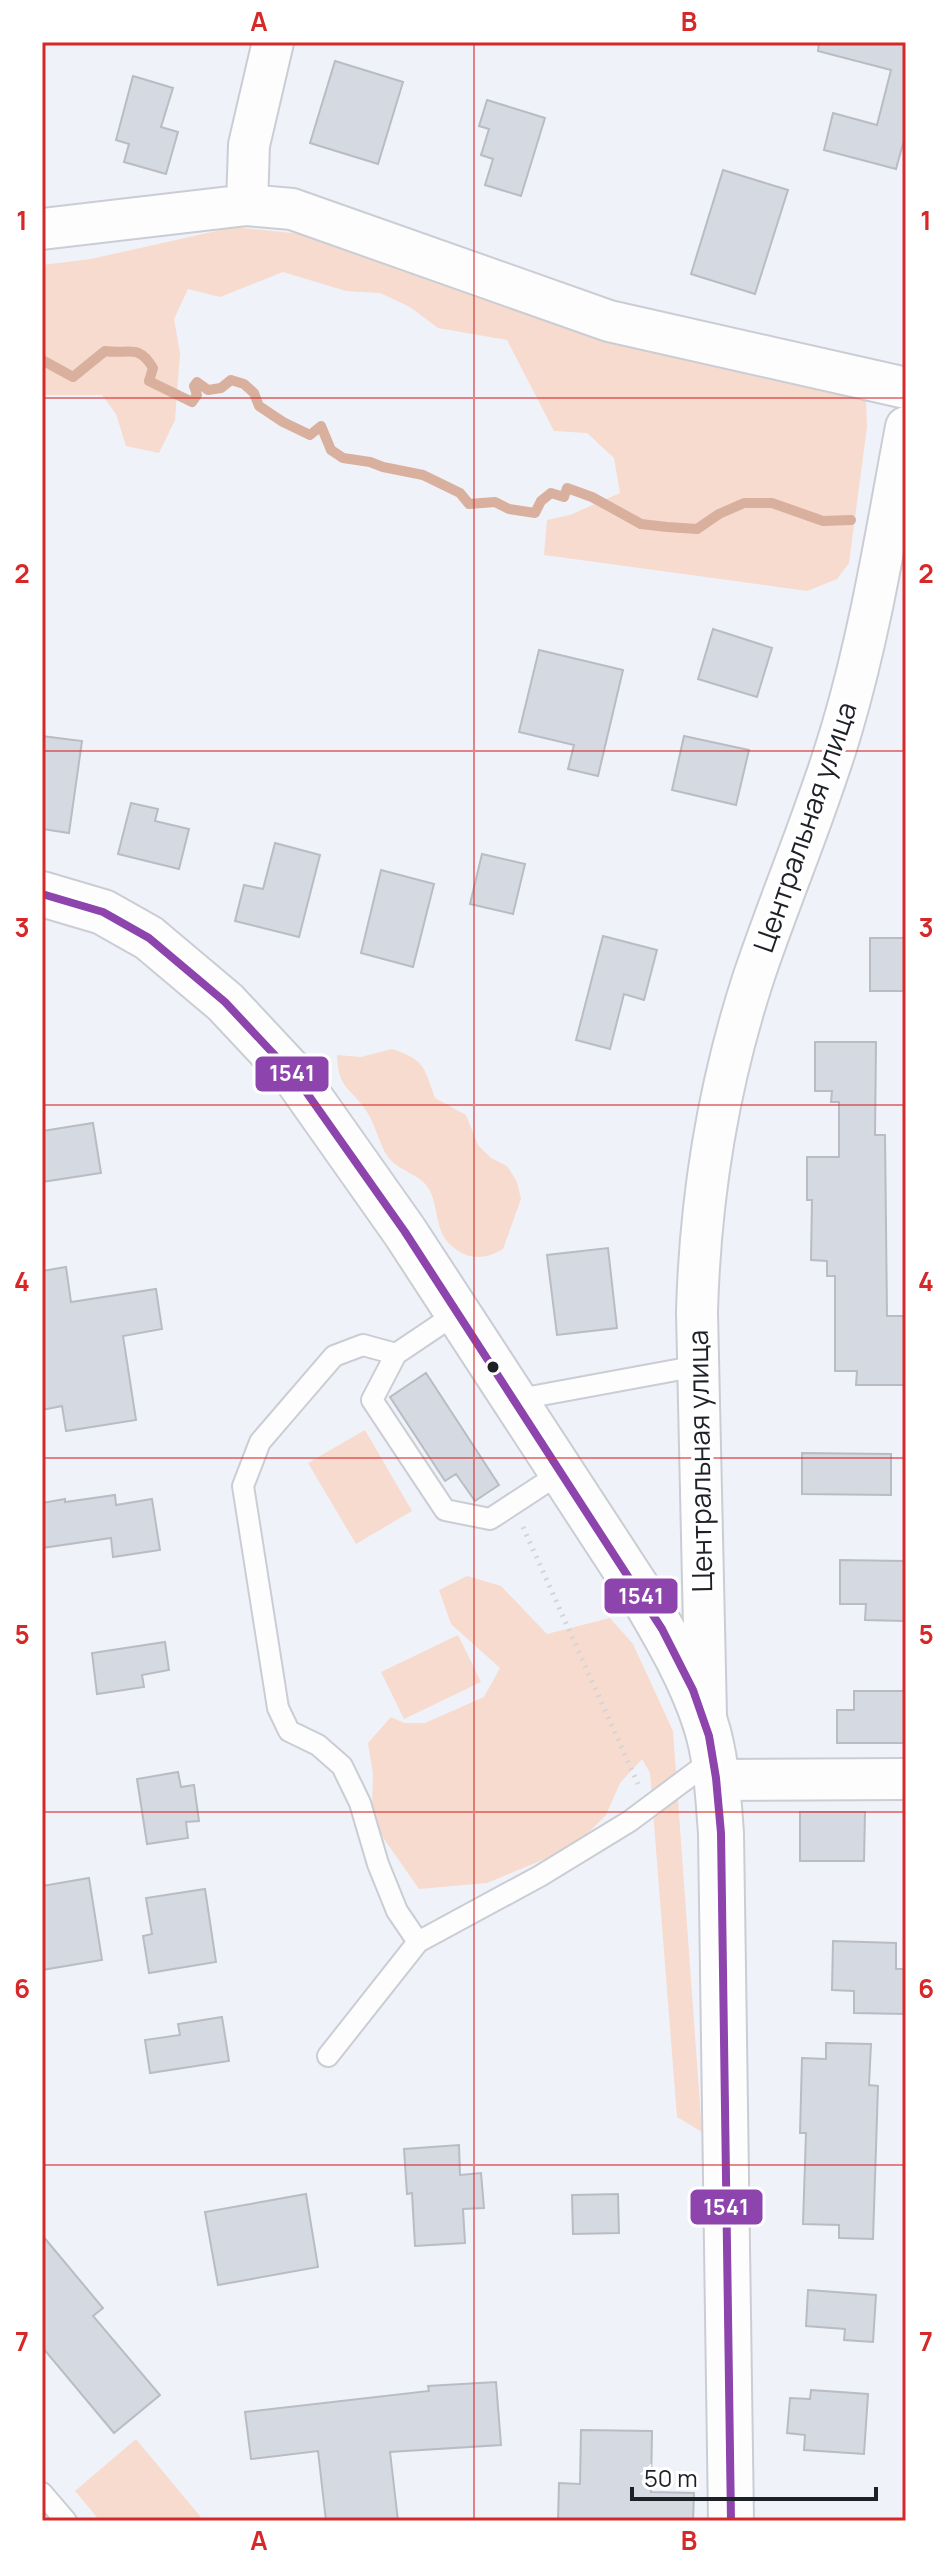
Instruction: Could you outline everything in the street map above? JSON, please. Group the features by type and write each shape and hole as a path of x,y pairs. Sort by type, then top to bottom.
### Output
{"street":[{"path":"247,205 249,145 273,42"},
{"path":"42,229 247,205 292,209 609,321 906,388"},
{"name":"Центральная улица","path":"731,2521 721,1849 712,1754 698,1366 698,1272 707,1182 720,1103 752,981 842,730 865,643 906,427"},
{"path":"42,894 103,912 149,938 225,1002 297,1079 405,1232 645,1600 679,1659 712,1754 906,1779"}],"lane":[{"path":"457,1313 396,1354 372,1400 445,1510 490,1519 562,1472"},
{"path":"396,1354 363,1345 334,1356 260,1442 243,1486 278,1708 289,1731 318,1745 342,1766 360,1803 378,1864 397,1911 418,1942"},
{"path":"514,1400 698,1366"},
{"path":"328,2056 418,1942 540,1876 648,1807 712,1754"},
{"path":"42,2493 66,2521"}],"path":[{"path":"512,1504 648,1807"}],"shaded area":[{"path":"234,227 302,234 609,339 866,400 867,427 849,563 837,579 807,591 544,555 547,520 570,515 620,493 614,458 587,433 554,431 507,340 438,328 410,307 380,293 346,291 283,272 220,297 188,289 174,319 180,353 175,420 159,453 126,446 116,414 102,395 42,395 42,265 91,259"},
{"path":"392,1049 411,1057 422,1066 435,1098 466,1115 478,1145 491,1158 507,1166 517,1182 521,1199 503,1249 490,1255 472,1256 459,1252 447,1241 440,1228 430,1191 388,1157 367,1112 343,1082 337,1055 361,1057"},
{"path":"365,1430 412,1511 356,1544 308,1463"},
{"path":"467,1576 501,1586 547,1634 610,1618 633,1644 673,1731 702,2132 677,2117 650,1773 642,1759 620,1783 606,1815 581,1840 552,1856 487,1883 419,1889 382,1836 372,1807 373,1774 368,1743 391,1717 404,1723 425,1723 484,1697 500,1668 451,1624 439,1590"},
{"path":"458,1635 481,1682 404,1719 381,1672"},
{"path":"136,2439 204,2521 100,2521 75,2491"}],"building":[{"path":"819,42 906,42 906,133 896,169 824,150 833,113 877,125 891,70 818,51"},
{"path":"335,61 403,82 378,164 310,143"},
{"path":"133,76 173,88 161,127 178,132 166,174 124,162 129,144 116,140"},
{"path":"487,100 545,118 521,196 485,185 493,159 481,155 489,129 479,126"},
{"path":"723,170 788,190 755,294 691,274"},
{"path":"713,629 772,648 757,697 698,679"},
{"path":"539,650 623,670 598,776 568,769 574,745 519,732"},
{"path":"42,736 82,741 69,833 42,829"},
{"path":"684,736 749,750 736,805 672,790"},
{"path":"131,803 158,809 155,821 189,829 179,869 118,854"},
{"path":"275,843 320,855 299,937 235,921 244,885 263,889"},
{"path":"482,854 525,864 513,914 470,904"},
{"path":"381,870 434,884 413,967 361,953"},
{"path":"603,936 657,950 644,1000 624,994 610,1049 576,1040"},
{"path":"870,938 906,938 906,991 870,991"},
{"path":"815,1042 876,1042 875,1135 885,1135 887,1316 905,1316 904,1385 856,1385 857,1371 835,1371 835,1276 827,1276 827,1261 811,1260 812,1200 807,1200 807,1157 839,1157 839,1102 831,1102 832,1091 815,1091"},
{"path":"93,1123 101,1173 42,1182 42,1131"},
{"path":"608,1248 617,1328 557,1335 547,1255"},
{"path":"66,1267 71,1302 156,1289 162,1329 123,1336 136,1420 66,1431 62,1406 42,1410 42,1271"},
{"path":"426,1373 499,1485 475,1501 456,1474 445,1481 390,1397"},
{"path":"802,1453 891,1454 891,1495 802,1494"},
{"path":"115,1495 116,1505 152,1499 160,1550 113,1557 111,1538 42,1548 42,1503"},
{"path":"840,1560 904,1561 904,1621 865,1620 866,1604 840,1604"},
{"path":"165,1642 169,1670 142,1675 144,1687 97,1694 92,1653"},
{"path":"854,1691 906,1691 906,1743 837,1743 837,1710 854,1710"},
{"path":"178,1772 181,1787 194,1785 199,1821 186,1822 188,1838 147,1844 137,1779"},
{"path":"800,1812 865,1812 864,1861 800,1861"},
{"path":"89,1878 102,1960 42,1970 42,1886"},
{"path":"205,1889 216,1962 149,1973 143,1936 152,1934 146,1898"},
{"path":"833,1941 896,1943 896,1969 906,1969 906,2014 854,2013 854,1991 832,1990"},
{"path":"222,2017 229,2061 150,2073 145,2040 180,2035 178,2024"},
{"path":"826,2043 871,2044 869,2085 878,2086 873,2239 839,2238 839,2225 803,2224 806,2133 800,2133 802,2058 826,2059"},
{"path":"459,2145 460,2175 481,2173 484,2208 463,2209 465,2243 415,2246 412,2193 407,2194 404,2149"},
{"path":"306,2194 318,2267 218,2285 205,2212"},
{"path":"618,2194 619,2233 573,2234 572,2195"},
{"path":"42,2235 103,2308 93,2316 160,2395 114,2433 42,2347"},
{"path":"808,2290 876,2295 873,2342 844,2340 845,2329 806,2326"},
{"path":"496,2382 501,2445 390,2452 398,2521 326,2521 318,2451 251,2459 245,2412 429,2391 428,2386"},
{"path":"811,2390 868,2394 864,2454 804,2450 805,2435 787,2433 790,2398 810,2399"},
{"path":"581,2430 652,2431 651,2492 694,2493 693,2521 558,2521 559,2483 580,2484"}],"waterway":[{"path":"42,360 73,377 105,351 138,353 153,368 149,381 192,402 197,395 194,386 197,382 208,390 221,388 231,380 244,384 254,393 259,406 283,422 310,435 321,426 331,450 343,458 423,475 460,493 469,504 495,502 509,509 535,513 541,501 551,493 564,497 567,488 592,497 641,524 667,527 697,529 719,514 744,503 772,503 823,521 851,520"}],"transit line":[{"name":"1541","path":"42,894 103,912 149,938 225,1002 297,1079 405,1232 662,1629 693,1690 709,1736 721,1833 731,2521"}]}
